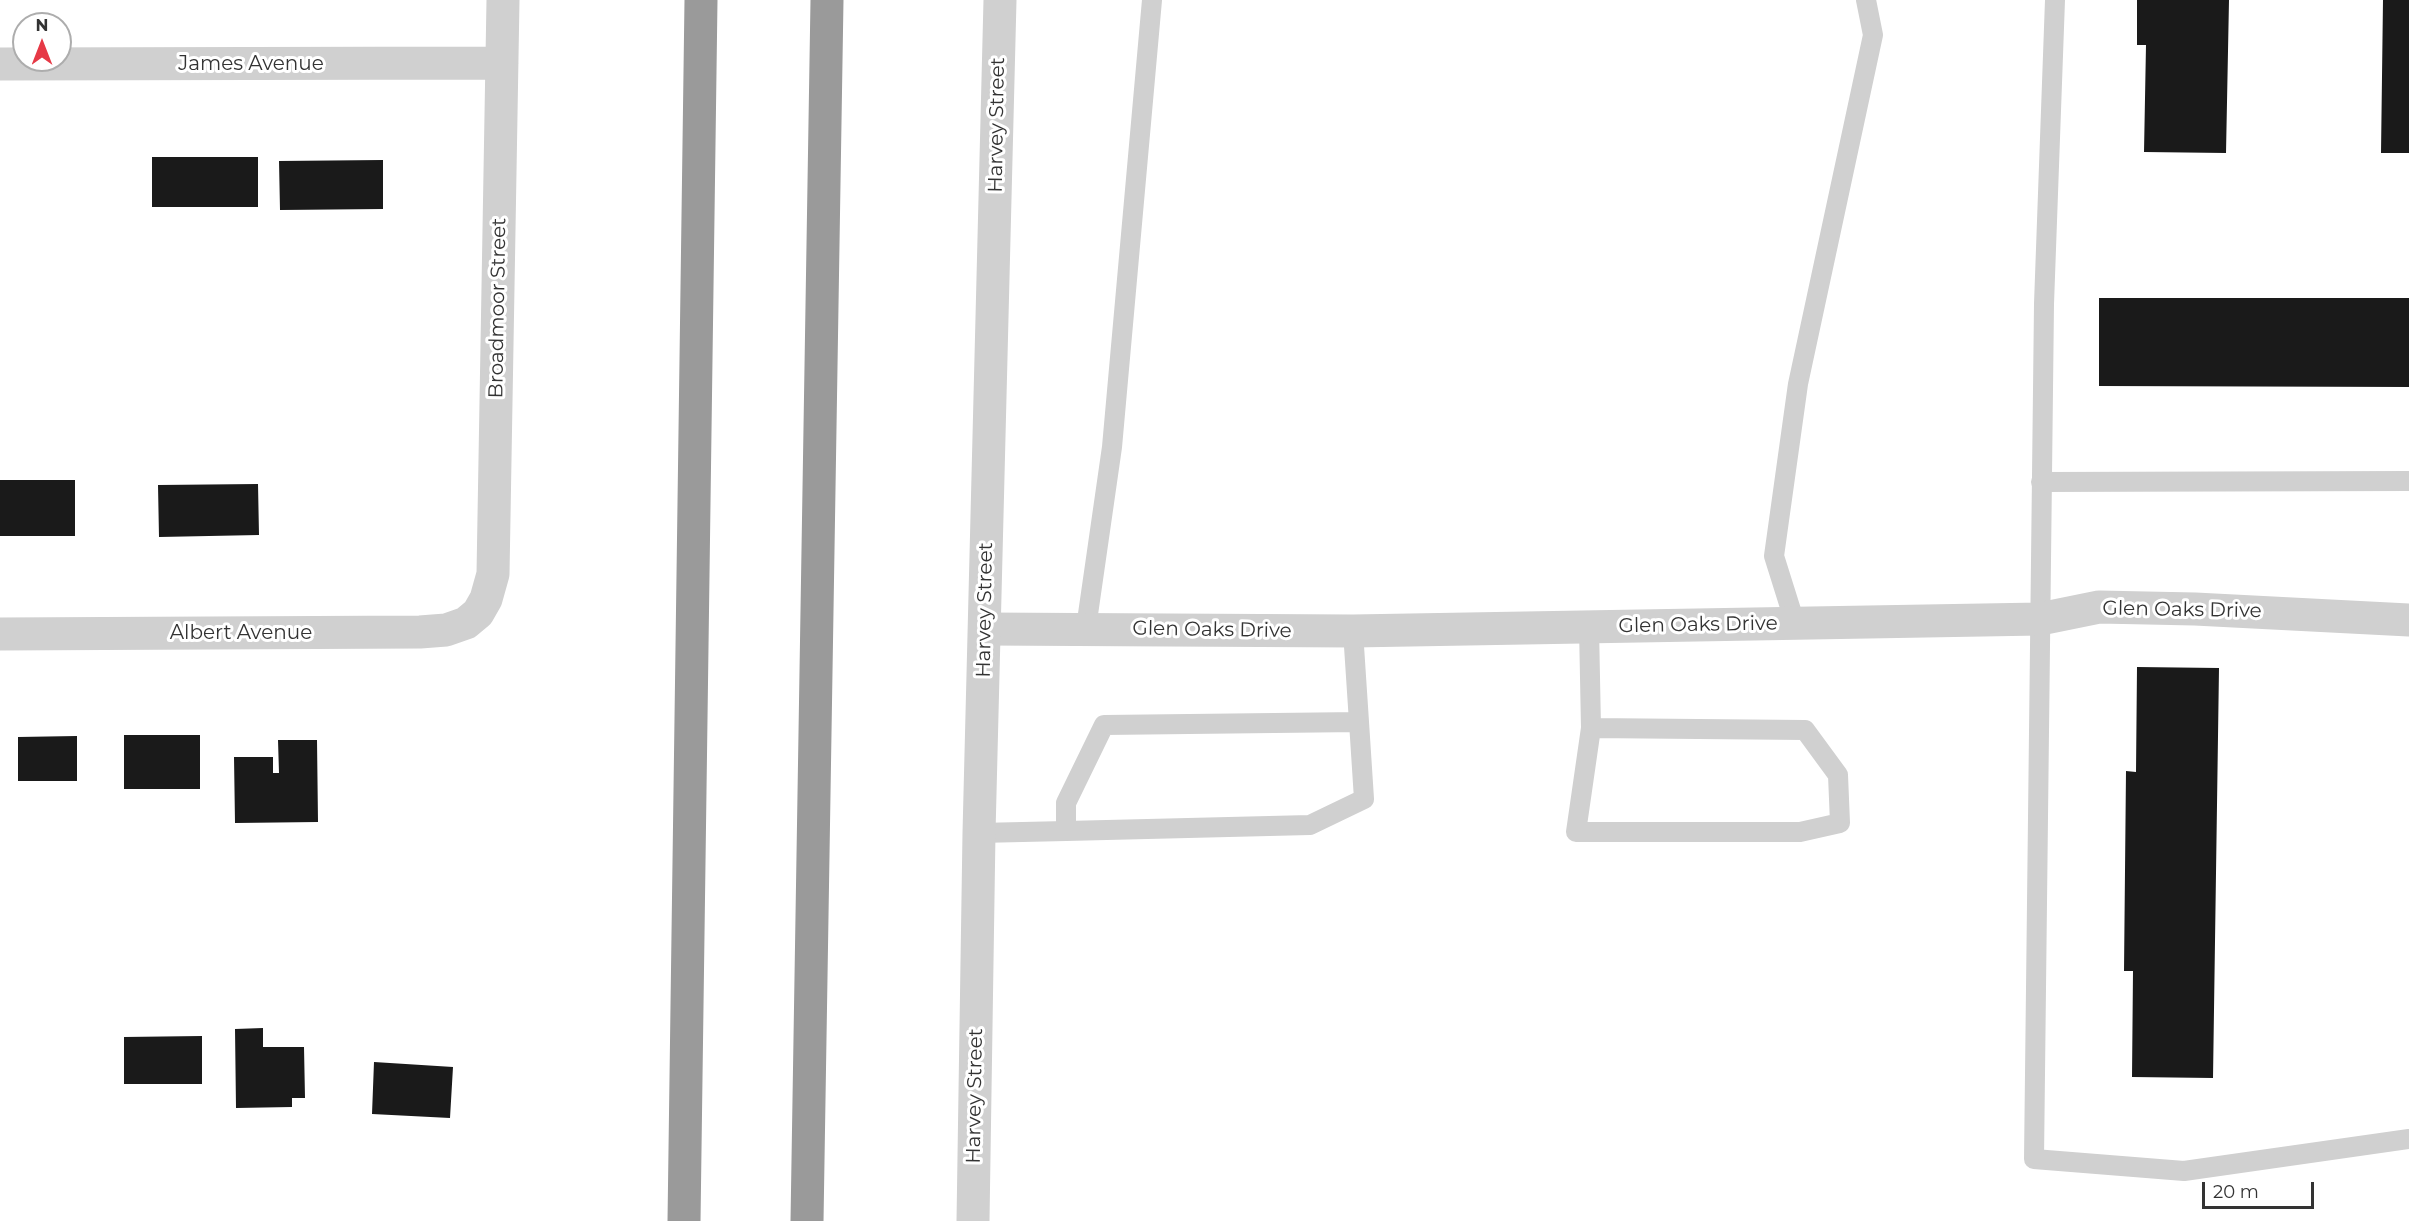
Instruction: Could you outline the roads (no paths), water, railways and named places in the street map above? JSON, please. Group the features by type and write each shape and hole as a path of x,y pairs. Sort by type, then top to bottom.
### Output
{"highway":[{"path":"684,1221 701,0"},
{"path":"807,1221 827,0"}],"street":[{"name":"Broadmoor Street","path":"478,613 486,599 493,574 503,0"},
{"name":"Harvey Street","path":"973,1221 979,833 1000,0"},
{"name":"James Avenue","path":"0,64 502,63"},
{"name":"Glen Oaks Drive","path":"985,629 1353,631 2040,619 2099,607 2195,609 2409,620"},
{"name":"Albert Avenue","path":"0,634 420,632 446,630 466,623 478,613"}],"lane":[{"path":"1086,628 1112,447 1152,0"},
{"path":"1795,623 1774,556 1798,384 1873,35 1866,0"},
{"path":"2055,0 2044,304 2034,1159 2184,1171 2409,1139"},
{"path":"2041,482 2409,481"},
{"path":"1589,627 1591,728 1576,832 1800,832 1840,823 1838,775 1805,730 1591,728"},
{"path":"979,833 1310,825 1364,799 1353,631"},
{"path":"1066,831 1066,803 1104,725 1359,722"}]}
